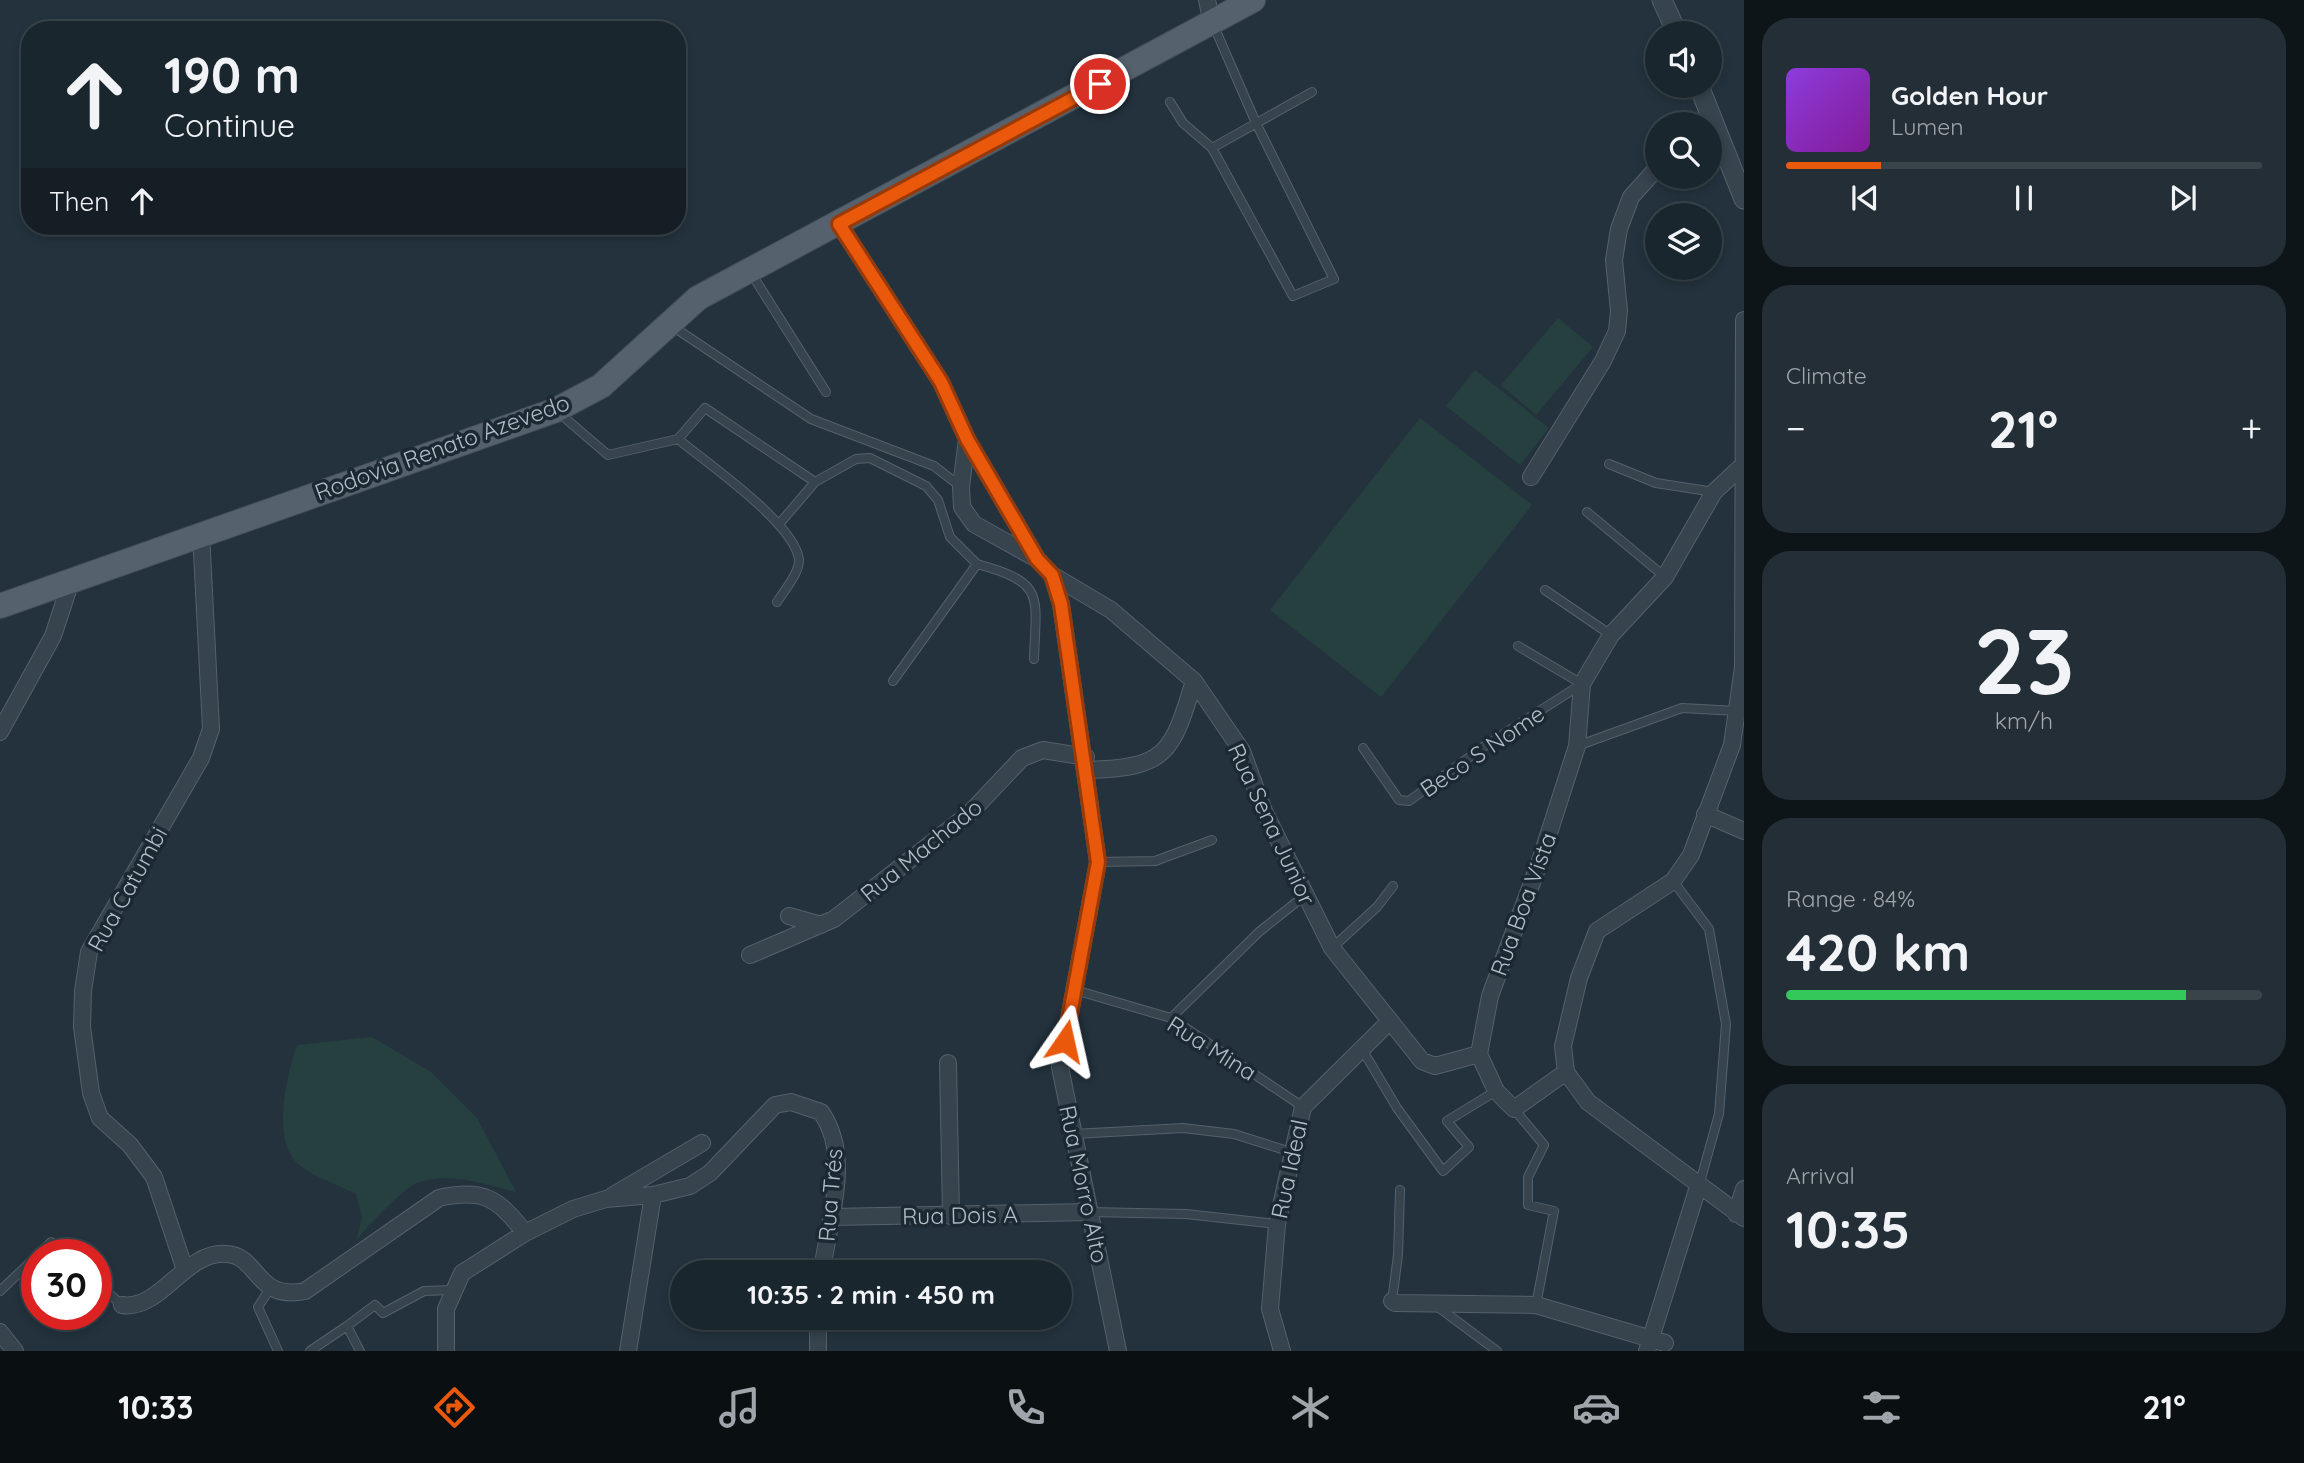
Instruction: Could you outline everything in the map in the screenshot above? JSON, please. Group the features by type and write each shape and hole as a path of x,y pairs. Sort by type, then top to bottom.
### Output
{"main road":[{"name":"Rodovia Renato Azevedo","path":"0,606 556,410 601,386 698,298 839,224 1210,12 1253,0"}],"street":[{"path":"1662,0 1672,21"},
{"path":"1722,154 1744,199"},
{"path":"1531,478 1603,361 1617,331 1619,311 1614,260 1619,229 1631,197 1645,181"},
{"path":"839,224 941,382 967,439 1037,559"},
{"path":"1744,320 1743,667 1732,745 1691,855 1672,881 1597,931 1568,1015 1563,1046 1566,1072 1588,1102 1740,1216 1744,1189"},
{"name":"Rua Morro Alto","path":"967,439 961,487 962,507 974,524 1037,559 1052,575 1061,604 1086,763 1098,862 1060,1067 1118,1351"},
{"name":"Rua Boa Vista","path":"1479,1054 1490,996 1540,861 1577,746 1582,684 1611,635 1665,578 1714,492 1743,466"},
{"name":"Rua Catumbi","path":"185,1270 154,1177 130,1145 100,1118 91,1093 82,1015 89,952 201,758 211,729 201,533"},
{"name":"Rua Sena Junior","path":"1052,575 1111,610 1194,681 1242,751 1264,811 1332,948 1422,1061 1435,1066 1479,1054"},
{"path":"0,732 53,636 71,581"},
{"name":"Rua Machado","path":"750,955 834,919 970,813 1022,758 1043,750 1086,763 1124,769 1149,763 1175,737 1194,681"},
{"path":"1705,814 1744,831"},
{"path":"789,916 821,925"},
{"name":"Rua Ideal","path":"1282,1351 1270,1309 1277,1224 1303,1107 1390,1021"},
{"path":"1479,1054 1496,1091 1514,1109 1566,1072"},
{"path":"948,1063 951,1216"},
{"name":"Rua Trés","path":"653,1195 690,1186 710,1173 775,1105 791,1102 821,1112 836,1141 831,1217 823,1260"},
{"path":"606,1199 702,1143"},
{"path":"1392,1301 1536,1306 1657,1346 1668,1283 1698,1187"},
{"path":"122,1305 131,1306 144,1301 185,1270 214,1255 229,1253 242,1260 271,1287 285,1295 305,1291 439,1198 464,1193 490,1198 507,1210 525,1233"},
{"path":"446,1351 446,1309 463,1273 525,1233 573,1209 606,1199 653,1195 628,1351"},
{"name":"Rua Dois A","path":"831,1217 1089,1212"},
{"path":"818,1330 818,1351"},
{"path":"0,1332 15,1351"}],"lane":[{"path":"1170,102 1183,123 1212,148 1293,296 1334,279 1256,123 1210,12"},
{"path":"1212,148 1312,92"},
{"path":"749,271 826,392"},
{"path":"670,324 811,419 934,466 961,487"},
{"path":"556,410 608,455 678,439 705,408 814,482"},
{"path":"678,439 780,523 799,558 797,569 777,602"},
{"path":"780,523 814,482 856,459 870,458 926,486 937,500 950,537 977,564 1009,573 1025,582 1036,598 1034,659"},
{"path":"1609,464 1656,483 1714,492"},
{"path":"1587,512 1665,578"},
{"path":"893,681 977,564"},
{"path":"1545,590 1611,635"},
{"path":"1518,646 1582,684"},
{"name":"Beco S Nome","path":"1363,748 1399,800 1409,801 1486,744 1582,684"},
{"path":"1577,746 1682,708 1737,711"},
{"path":"1098,862 1155,861 1213,840"},
{"path":"1672,881 1709,929 1726,1024 1719,1114 1698,1187"},
{"path":"1332,948 1377,907 1393,886"},
{"path":"1171,1018 1259,933 1304,896"},
{"name":"Rua Mina","path":"1074,990 1171,1018 1303,1107"},
{"path":"1361,1047 1397,1108 1443,1171 1469,1147 1447,1121 1496,1091"},
{"path":"1514,1109 1544,1145 1528,1177 1528,1205 1554,1211 1536,1306"},
{"path":"1073,1133 1183,1128 1234,1133 1291,1152"},
{"path":"1392,1301 1398,1255 1399,1189"},
{"path":"1089,1212 1186,1214 1277,1224"},
{"path":"0,1291 21,1271"},
{"path":"271,1287 258,1307 278,1351"},
{"path":"310,1351 374,1305 383,1313 424,1291 455,1289"},
{"path":"112,1296 122,1305"},
{"path":"1433,1303 1497,1351"},
{"path":"346,1326 360,1351"}],"green space":[{"path":"1558,318 1593,347 1536,415 1501,385"},
{"path":"1475,370 1549,428 1520,465 1446,406"},
{"path":"1420,418 1532,505 1381,697 1270,610"},
{"path":"372,1037 431,1072 477,1118 516,1192 456,1179 419,1182 396,1199 356,1241 362,1217 356,1194 318,1177 298,1164 285,1139 284,1106 297,1045"}],"route":[{"path":"1065,1041 1098,862 1086,757 1061,604 1052,575 1037,559 967,439 941,382 839,224 1100,84"}]}
